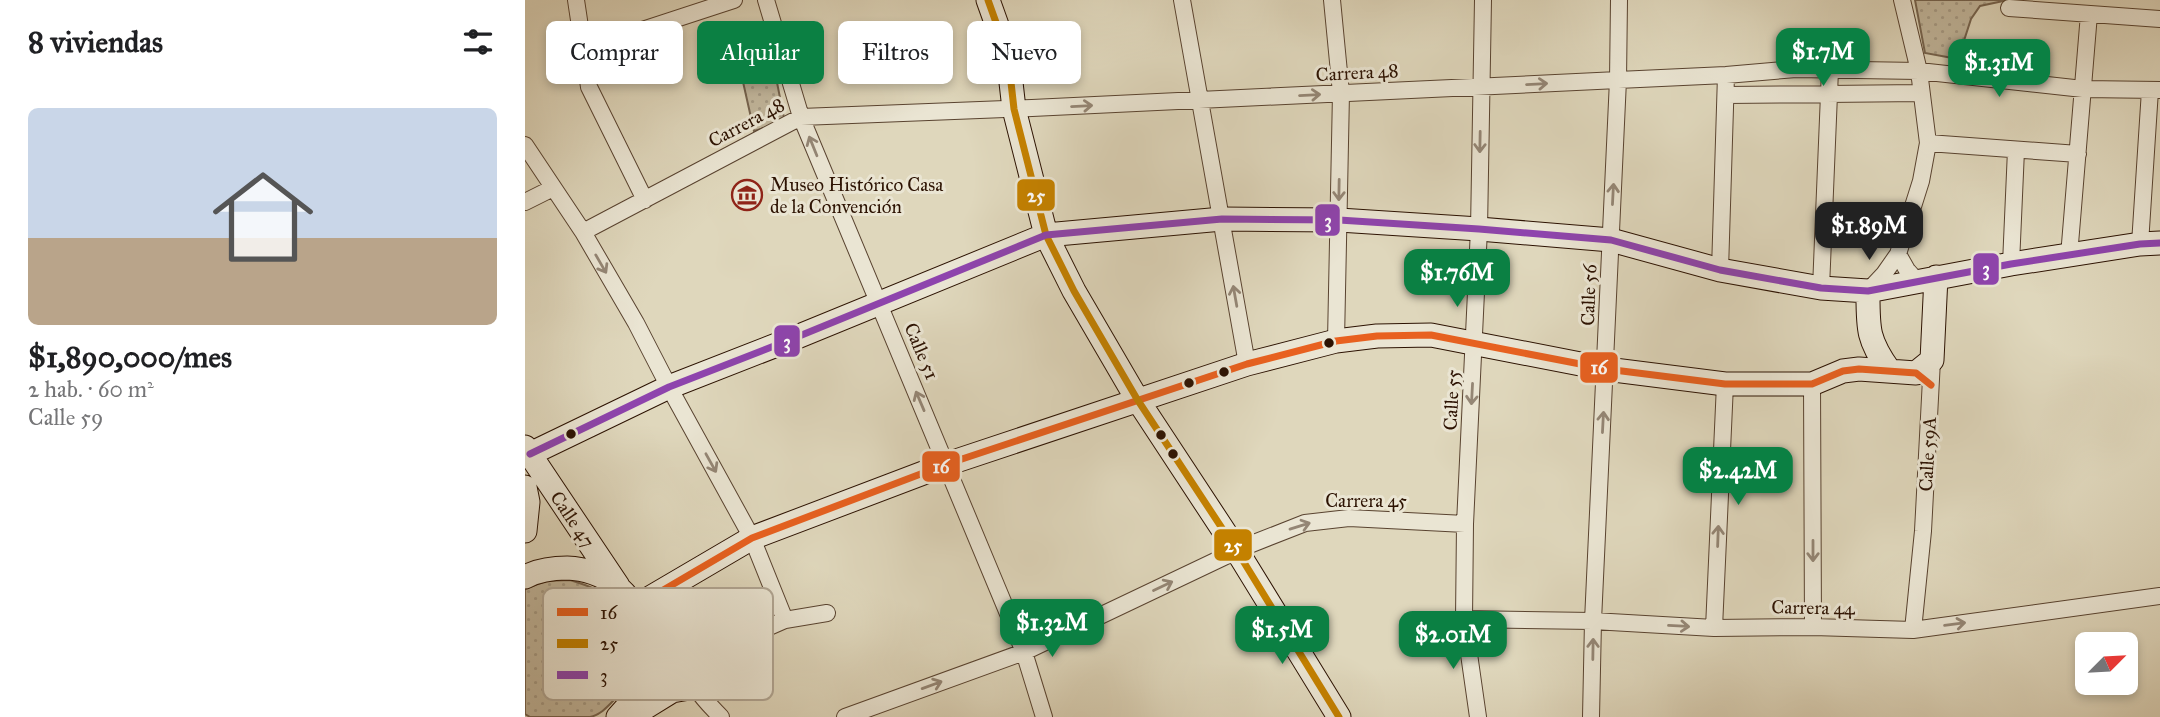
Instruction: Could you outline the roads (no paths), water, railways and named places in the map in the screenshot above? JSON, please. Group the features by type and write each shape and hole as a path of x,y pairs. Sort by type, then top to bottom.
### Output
{"street":[{"path":"576,0 579,21"},
{"path":"670,21 734,0"},
{"name":"Calle 51","path":"766,0 801,117 1024,652 1044,717"},
{"path":"988,0 1008,56 1014,109 1046,235 1074,291 1137,399 1237,551 1339,717"},
{"path":"1182,0 1247,364"},
{"path":"1332,0 1341,93 1336,341"},
{"name":"Calle 55","path":"1478,717 1464,619 1465,524 1479,229 1483,0"},
{"name":"Calle 56","path":"1591,717 1618,80 1619,0"},
{"path":"1889,370 1872,344 1868,330 1868,291 1898,254 1921,181 1927,143 1919,71 1902,0"},
{"path":"2009,8 2160,19"},
{"path":"2069,256 2089,14"},
{"name":"Carrera 48","path":"583,232 801,117 1481,87 1726,75 1786,69 1919,71 2084,89 2155,90"},
{"path":"1821,288 1830,70"},
{"path":"1720,270 1726,75"},
{"path":"589,84 645,201"},
{"path":"527,457 669,387 1046,235 1222,219 1339,220 1479,229 1611,240 1720,270 1821,288 1868,291 2011,264 2150,244 2155,90"},
{"path":"1726,95 1921,93"},
{"path":"1927,143 2078,154"},
{"path":"525,145 583,232 636,323 752,538 772,588"},
{"path":"2011,264 2016,150"},
{"path":"525,202 553,188"},
{"path":"1898,254 1907,270 1927,279"},
{"name":"Calle 59A","path":"1913,630 1923,531 1927,279"},
{"path":"667,588 752,538 947,464 1247,364 1336,341 1377,336 1431,335 1606,369 1725,384 1812,384 1843,371 1889,370 1926,373"},
{"path":"1714,628 1725,384"},
{"path":"1812,384 1813,627"},
{"name":"Calle 47","path":"527,457 620,588"},
{"name":"Calle 47","path":"525,487 528,502 525,531"},
{"name":"Carrera 45","path":"845,717 868,713 1024,652 1237,551 1305,523 1349,518 1465,524"},
{"path":"525,577 553,568 578,569 601,577 615,588"},
{"path":"773,590 785,620"},
{"name":"Carrera 44","path":"1464,619 1593,621 1714,628 1913,630 2160,596"},
{"path":"773,625 785,620 827,613"},
{"path":"618,717 633,700"},
{"path":"637,715 659,700"},
{"path":"710,700 721,717"}],"place":[{"name":"Museo Histórico Casa de la Convención","path":"747,195"}]}
